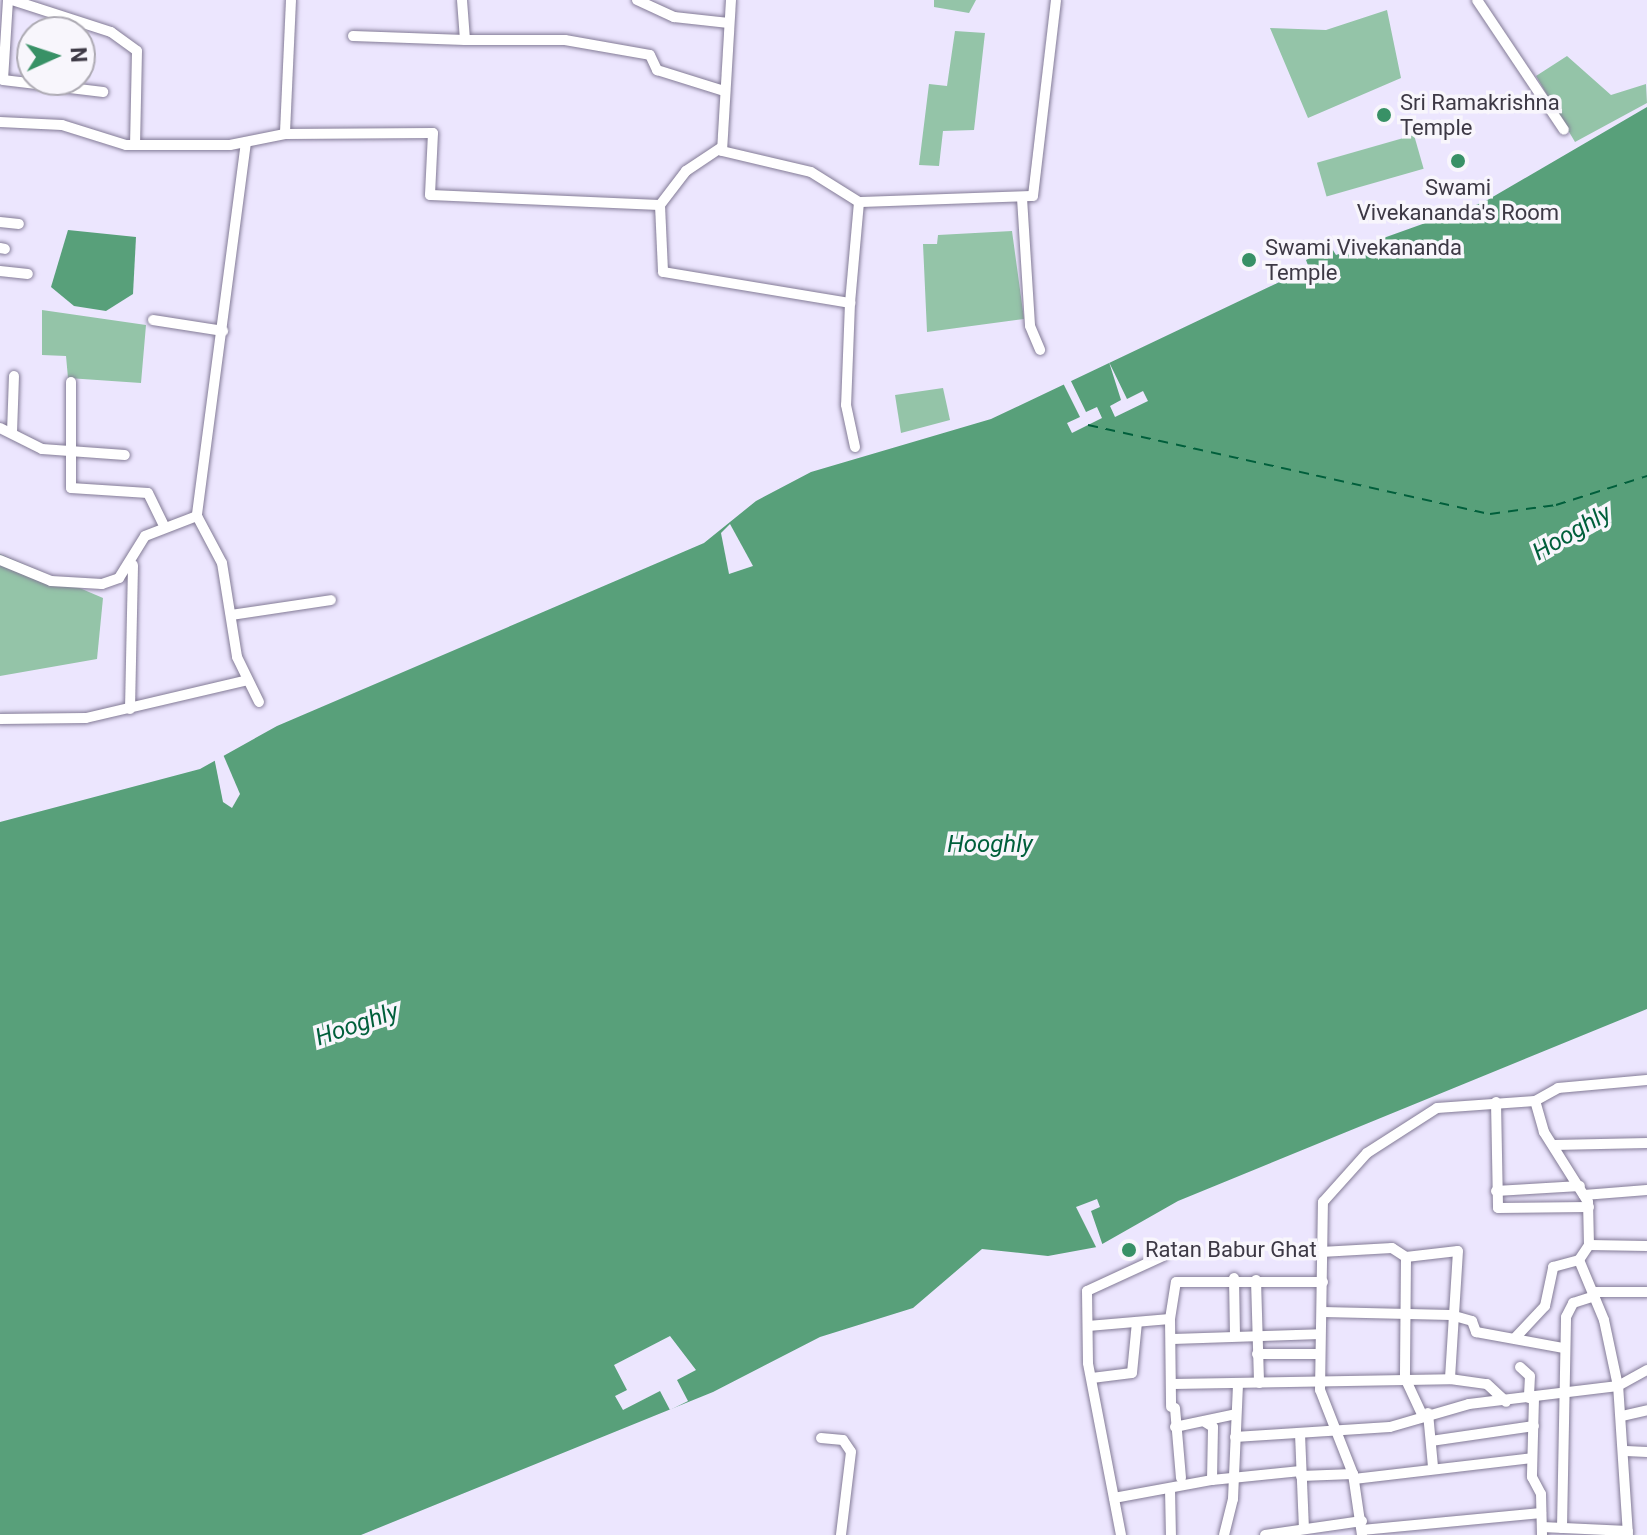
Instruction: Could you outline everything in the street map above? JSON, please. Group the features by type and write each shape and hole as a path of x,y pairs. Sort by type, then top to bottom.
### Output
{"street":[{"path":"103,92 3,80 10,0 111,32 137,51 135,144"},
{"path":"285,134 291,0"},
{"path":"462,0 465,40"},
{"path":"637,0 674,17 729,23"},
{"path":"731,0 721,90 722,147 732,157 811,172 859,202 1022,198 1039,187 1056,0"},
{"path":"1477,0 1564,130"},
{"path":"353,36 565,40 650,55 657,70 721,90"},
{"path":"0,122 62,125 135,144 246,142 285,134 433,133 430,195 660,205"},
{"path":"246,142 197,516 222,563 231,615 248,680 259,702"},
{"path":"722,147 686,171 660,205 663,272 850,303"},
{"path":"1022,198 1030,326 1040,350"},
{"path":"855,447 846,405 850,303 859,202"},
{"path":"0,222 19,224"},
{"path":"0,271 28,274"},
{"path":"153,320 223,331"},
{"path":"12,433 14,376"},
{"path":"71,382 68,452 71,488 148,493 164,526"},
{"path":"0,428 68,452 125,455"},
{"path":"0,560 51,581 102,584 119,578 145,536 164,526 197,516"},
{"path":"130,709 133,565"},
{"path":"231,615 331,600"},
{"path":"0,719 130,709 248,680"},
{"path":"1362,1529 1354,1477 1319,1383 1318,1354 1323,1312 1323,1202 1367,1153 1437,1108 1535,1101 1558,1088 1647,1080"},
{"path":"1515,1338 1545,1306 1553,1267 1579,1260 1589,1245 1589,1207 1554,1145 1535,1101"},
{"path":"1496,1102 1496,1191 1505,1212 1589,1207"},
{"path":"1554,1145 1647,1143"},
{"path":"1496,1191 1647,1190"},
{"path":"1589,1245 1647,1246"},
{"path":"1321,1252 1392,1248 1406,1257 1458,1251 1451,1315 1450,1379"},
{"path":"1121,1535 1092,1378 1088,1326 1091,1284 1163,1256"},
{"path":"1406,1257 1402,1312 1405,1378 1425,1413 1433,1467"},
{"path":"1520,1367 1530,1376 1534,1426 1532,1458 1542,1531 1562,1528 1628,1533 1626,1451 1618,1386 1594,1294 1579,1260"},
{"path":"1181,1478 1173,1408 1172,1284 1234,1278 1323,1282"},
{"path":"1234,1278 1235,1333"},
{"path":"1256,1280 1259,1383"},
{"path":"1562,1528 1567,1395 1563,1348 1570,1308 1594,1294 1647,1292"},
{"path":"1323,1312 1451,1315 1472,1321 1476,1332 1563,1348"},
{"path":"1088,1326 1170,1319"},
{"path":"1092,1378 1132,1373 1137,1322"},
{"path":"1173,1339 1235,1333 1320,1334"},
{"path":"1257,1354 1318,1354"},
{"path":"1235,1437 1339,1434 1425,1413 1618,1386 1647,1370"},
{"path":"1173,1384 1450,1379 1487,1384 1506,1402"},
{"path":"1224,1535 1235,1473 1238,1385"},
{"path":"1622,1416 1647,1410"},
{"path":"1175,1427 1236,1414"},
{"path":"1205,1422 1213,1427 1212,1480"},
{"path":"1431,1441 1534,1426"},
{"path":"1300,1434 1304,1529"},
{"path":"821,1438 843,1440 851,1452 841,1535"},
{"path":"1626,1451 1647,1452"},
{"path":"1114,1498 1170,1489 1235,1473 1354,1477 1532,1458"},
{"path":"1170,1489 1171,1535"},
{"path":"1265,1535 1304,1529 1362,1529 1541,1513"}],"shaded area":[{"path":"934,0 976,0 969,13 934,7"},
{"path":"1387,10 1401,78 1308,118 1270,28 1326,30"},
{"path":"955,31 985,33 974,130 943,131 939,166 919,165 929,84 947,86"},
{"path":"1567,56 1611,95 1646,84 1647,103 1575,142 1536,76"},
{"path":"1414,135 1424,169 1327,196 1317,163"},
{"path":"1012,231 1024,319 927,332 923,244 937,244 938,235"},
{"path":"42,310 146,325 141,383 68,378 66,356 42,355"},
{"path":"943,388 950,420 901,433 895,395"},
{"path":"0,554 103,598 97,659 0,676"}],"water":[{"name":"Hooghly","path":"1647,107 1647,1009 1178,1201 1097,1247 1048,1256 982,1249 913,1308 820,1337 713,1392 361,1535 0,1535 0,822 200,769 277,726 704,543 756,501 811,472 991,419 1309,268 1306,260 1331,247 1336,255 1484,202"},
{"path":"68,230 136,237 133,294 106,311 74,306 51,287"}],"pier":[{"path":"1109,362 1127,399 1143,391 1148,401 1115,417 1110,406 1121,400"},
{"path":"1069,377 1086,412 1097,407 1102,418 1072,433 1067,423 1080,417 1062,381"},
{"path":"730,524 753,566 729,574 721,533"},
{"path":"222,752 240,794 232,808 223,802 214,757"},
{"path":"1097,1199 1100,1207 1091,1211 1104,1249 1098,1251 1076,1207"},
{"path":"670,1336 696,1370 677,1380 688,1401 670,1410 660,1391 623,1410 615,1396 627,1390 614,1365"}],"ferry route":[{"path":"1088,425 1490,514 1556,505 1647,476"}],"place":[{"name":"Sri Ramakrishna Temple","path":"1384,115"},
{"name":"Swami Vivekananda's Room","path":"1458,161"},
{"name":"Swami Vivekananda Temple","path":"1249,260"},
{"name":"Ratan Babur Ghat","path":"1129,1250"}]}
